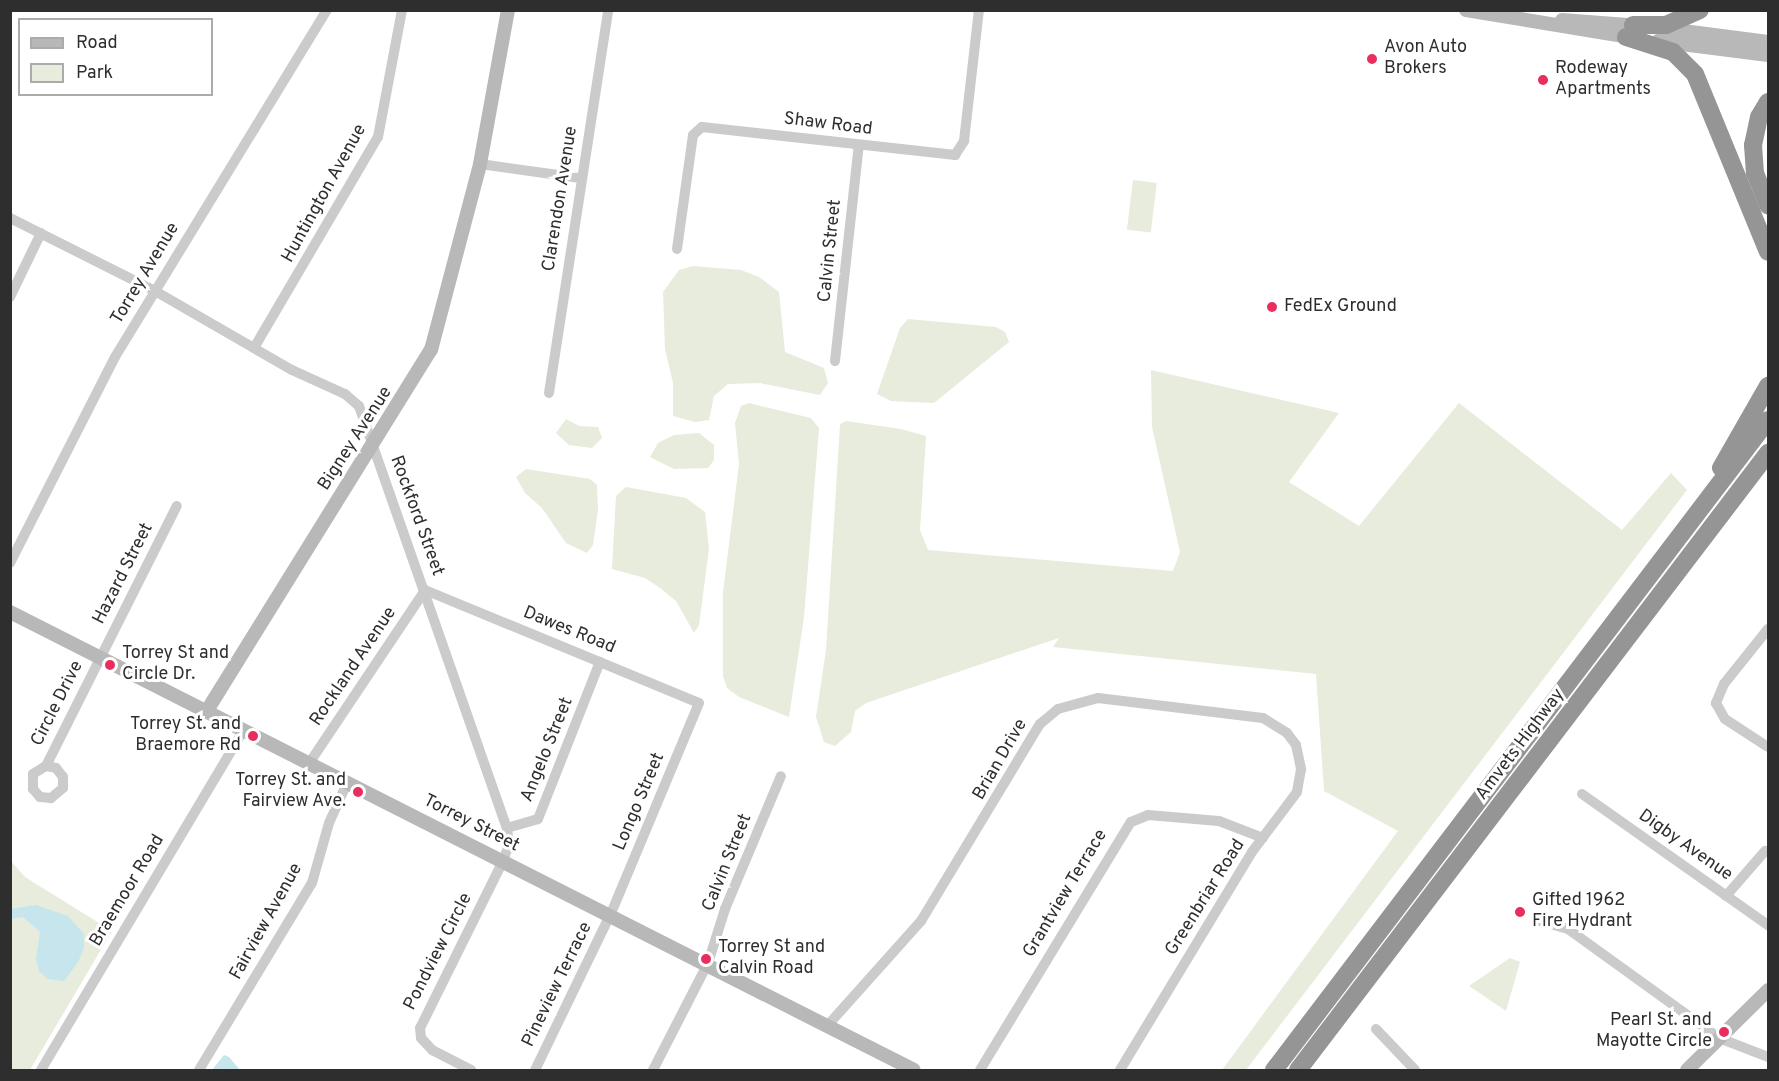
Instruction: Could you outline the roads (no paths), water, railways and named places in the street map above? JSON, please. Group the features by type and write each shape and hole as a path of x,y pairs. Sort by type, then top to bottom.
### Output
{"highway":[{"path":"1629,31 1666,24 1700,10"},
{"path":"1629,31 1666,49 1695,74 1768,252"},
{"path":"1768,102 1755,131 1753,159 1758,188 1768,206"},
{"path":"1690,524 1768,386"},
{"name":"Amvets Highway","path":"1274,1071 1768,420"},
{"name":"Amvets Highway","path":"1298,1071 1768,453"},
{"path":"1706,535 1768,469"}],"main road":[{"name":"Bigney Avenue","path":"208,709 372,446 410,390 433,344 480,164 508,10"},
{"path":"1466,10 1629,31 1768,42"},
{"path":"1629,31 1768,55"},
{"name":"Torrey Street","path":"10,612 208,709 610,913 914,1071"},
{"path":"1687,1071 1768,990"}],"street":[{"name":"Torrey Avenue","path":"10,563 115,357 327,10"},
{"name":"Huntington Avenue","path":"254,348 378,137 402,10"},
{"name":"Clarendon Avenue","path":"549,393 580,178 608,10"},
{"name":"Shaw Road","path":"677,249 697,130 712,127 956,154 964,141 979,10"},
{"name":"Calvin Street","path":"835,361 859,145"},
{"path":"480,164 580,178"},
{"name":"Rockford Street","path":"10,218 155,291 254,348 353,400 364,416 372,446 425,590 507,828 509,844 504,861"},
{"path":"10,297 41,233"},
{"name":"Hazard Street","path":"100,657 177,506"},
{"name":"Dawes Road","path":"425,590 699,703"},
{"name":"Rockland Avenue","path":"310,762 425,590"},
{"path":"1768,629 1724,684 1716,702 1725,719 1768,747"},
{"name":"Circle Drive","path":"46,766 100,657"},
{"name":"Angelo Street","path":"507,828 538,819 600,662"},
{"name":"Brian Drive","path":"828,1025 921,921 998,800 1040,724 1058,709 1098,698 1242,714 1268,720 1293,741"},
{"name":"Longo Street","path":"610,913 699,703"},
{"name":"Braemoor Road","path":"41,1071 244,729"},
{"name":"Greenbriar Road","path":"1120,1071 1263,838 1290,805 1299,785 1300,761 1293,741"},
{"name":"Calvin Street","path":"653,1071 708,963 725,909 781,776"},
{"name":"Fairview Avenue","path":"199,1071 312,882 329,823 348,782"},
{"name":"Digby Avenue","path":"1582,794 1768,925"},
{"name":"Grantview Terrace","path":"980,1071 1131,822 1148,815 1219,821 1263,838"},
{"path":"1726,896 1765,851"},
{"name":"Pondview Circle","path":"471,1071 432,1050 421,1038 420,1028 504,861"},
{"name":"Pineview Terrace","path":"535,1071 610,913"},
{"path":"1540,921 1568,928 1719,1038 1768,1057"},
{"path":"1377,1029 1415,1071"}],"water":[{"path":"36,905 68,916 84,934 84,948 78,962 64,981 48,979 39,971 36,959 40,932 23,917 11,919 11,909"},
{"path":"224,1055 229,1057 240,1070 212,1070"}],"place":[{"name":"Avon Auto Brokers","path":"1372,59"},
{"name":"Rodeway Apartments","path":"1543,80"},
{"name":"FedEx Ground","path":"1272,307"},
{"name":"Torrey St and Circle Dr.","path":"110,665"},
{"name":"Torrey St. and Braemore Rd","path":"253,736"},
{"name":"Torrey St. and Fairview Ave.","path":"358,792"},
{"name":"Gifted 1962 Fire Hydrant","path":"1520,912"},
{"name":"Torrey St and Calvin Road","path":"706,959"},
{"name":"Pearl St. and Mayotte Circle","path":"1724,1032"}]}
